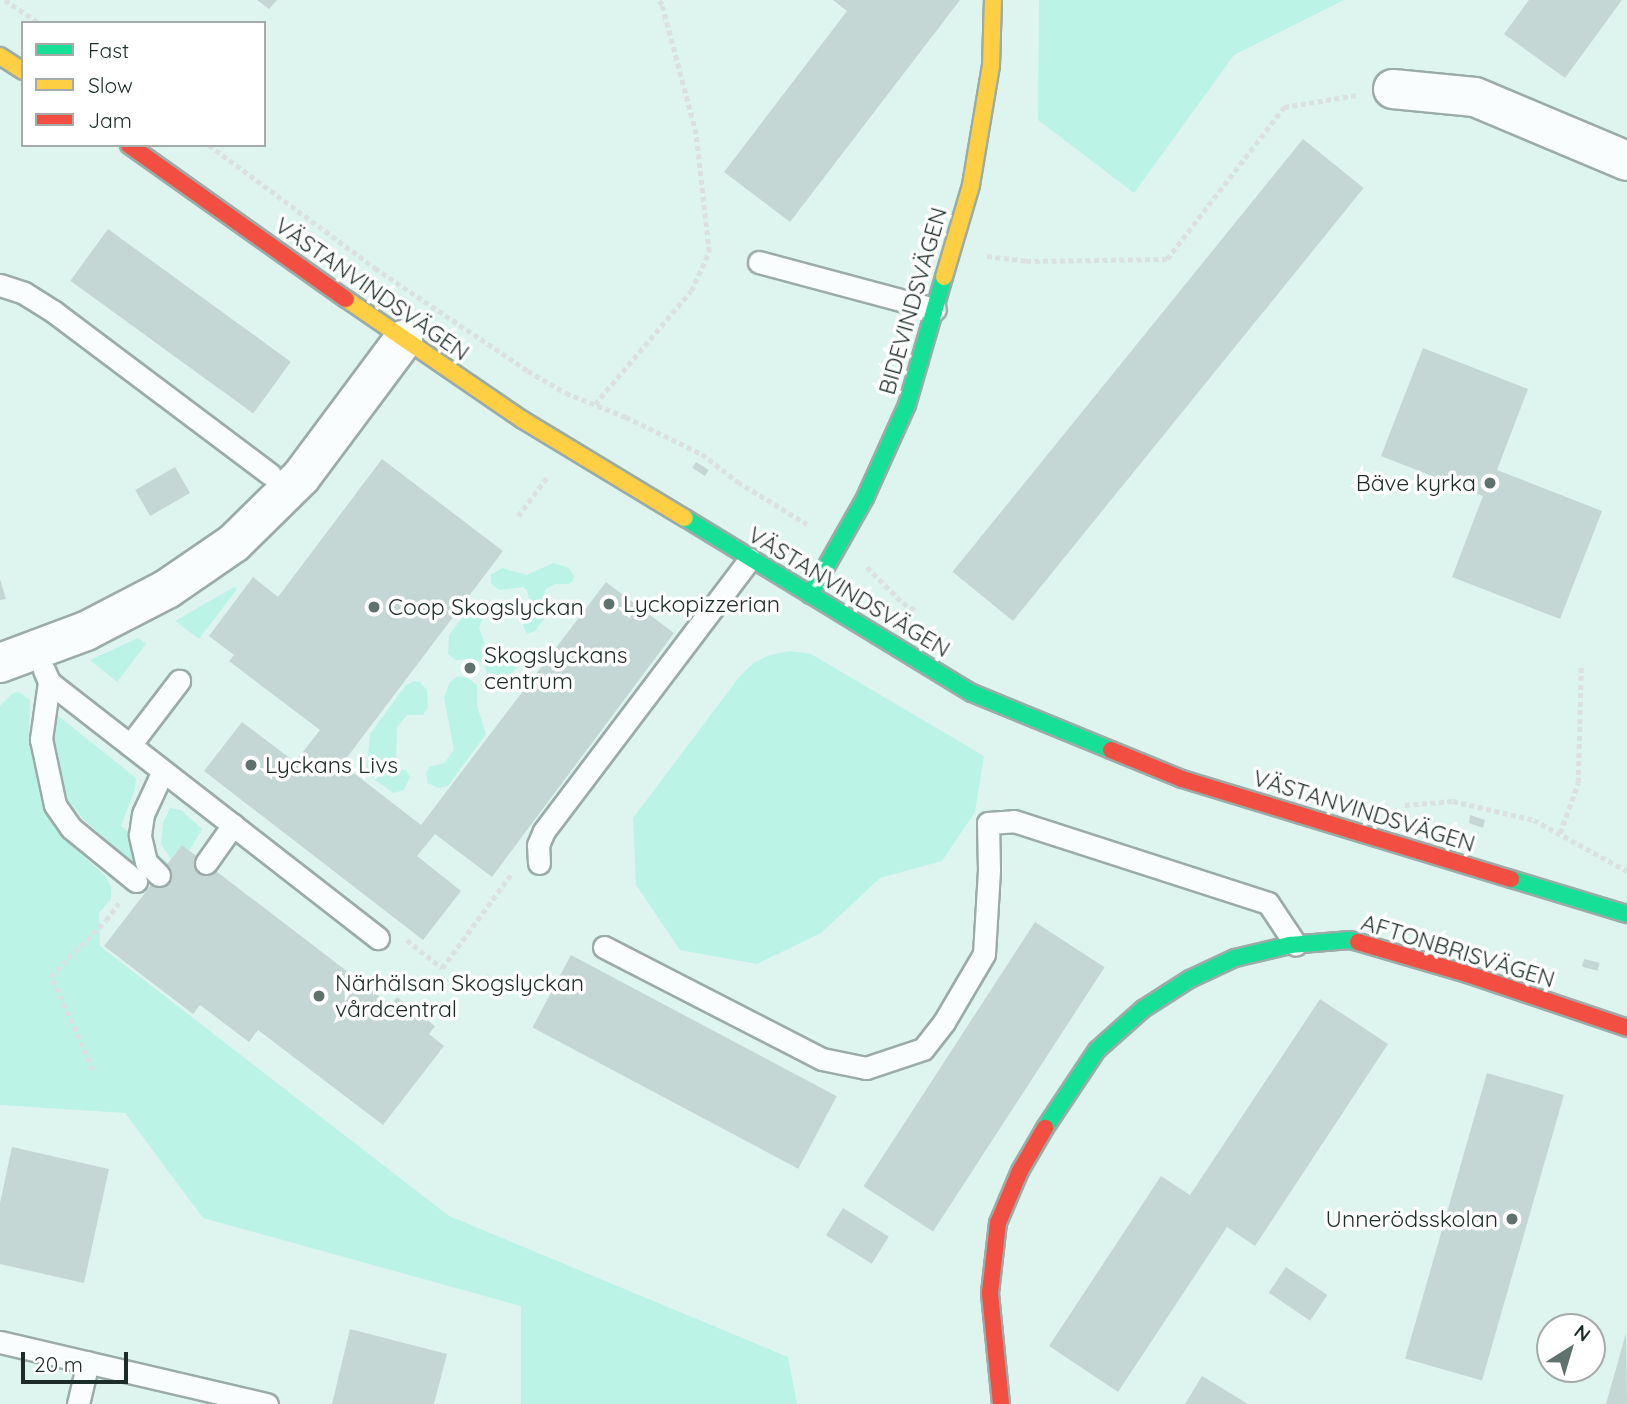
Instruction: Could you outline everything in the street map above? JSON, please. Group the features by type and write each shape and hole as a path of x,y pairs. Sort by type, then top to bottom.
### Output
{"street":[{"name":"BIDEVINDSVÄGEN","path":"810,595 837,551 907,405 971,186 991,66 993,0"},
{"path":"0,56 21,70"},
{"path":"1393,89 1475,97 1627,161"},
{"name":"VÄSTANVINDSVÄGEN","path":"132,147 403,340 567,447 972,693 1182,779 1627,914"},
{"path":"0,663 43,666 86,631 167,589 234,543 301,477 403,340"},
{"name":"AFTONBRISVÄGEN","path":"1001,1404 990,1293 998,1223 1020,1171 1060,1100 1097,1049 1143,1009 1190,979 1235,958 1296,945 1350,940 1467,974 1627,1028"}],"lane":[{"path":"759,262 935,309"},
{"path":"0,285 24,293 54,312 270,474"},
{"path":"539,863 538,845 544,831 750,559"},
{"path":"43,666 130,745 378,938"},
{"path":"43,666 41,739 55,805 71,828 135,881"},
{"path":"130,745 179,681"},
{"path":"159,875 146,862 140,835 143,814 163,771"},
{"path":"604,947 822,1059 866,1068 923,1049 944,1022 984,954 989,870 988,823 1014,821 1268,903 1296,945"},
{"path":"206,863 233,825"},
{"path":"0,1342 267,1404"},
{"path":"78,1404 88,1362"}],"path":[{"path":"5,0 35,21"},
{"path":"595,404 691,291 709,252 696,134 662,5 658,0"},
{"path":"951,252 1027,261 1167,259 1284,107 1393,89"},
{"path":"212,147 375,268 528,370 566,393 702,454 738,482 814,528 837,551 864,563 903,603 924,616"},
{"path":"518,516 548,475"},
{"path":"1560,833 1578,783 1581,666"},
{"path":"1394,806 1453,801 1534,820 1627,871"},
{"path":"93,1070 51,976 106,920 135,881"},
{"path":"378,938 396,932 442,968 496,895"}],"green space":[{"path":"1039,0 1344,0 1234,55 1134,193 1038,120"},
{"path":"553,563 569,568 574,576 573,581 569,584 555,584 546,589 542,598 545,618 535,631 527,634 523,625 529,599 527,590 523,587 499,590 491,583 491,575 502,568 527,575"},
{"path":"234,587 237,589 199,639 175,621"},
{"path":"478,603 486,605 487,609 479,627 487,650 496,656 514,651 520,658 517,668 508,677 495,683 489,680 484,664 474,659 456,660 448,654 449,635 469,609"},
{"path":"138,638 146,644 117,682 90,660"},
{"path":"790,651 811,654 984,756 975,812 942,861 880,878 821,933 757,964 680,950 636,885 633,818 740,676 755,662 770,655"},
{"path":"458,676 477,685 477,706 486,734 448,786 438,788 428,783 426,773 429,767 444,763 454,750 444,698 450,682"},
{"path":"414,681 420,682 427,690 428,707 423,715 407,715 397,727 396,765 399,769 406,770 410,777 404,790 393,793 371,777 367,768 370,734 405,686"},
{"path":"19,692 30,700 29,738 42,805 63,837 105,876 111,887 111,899 99,913 100,946 449,1216 788,1357 797,1404 521,1404 521,1306 203,1218 125,1113 0,1105 0,706 13,693"},
{"path":"56,714 136,778 135,789 121,826 168,863 154,882 83,819 66,797 52,743"},
{"path":"170,808 181,810 202,829 189,851 182,845 171,859 161,844 163,823"}],"building":[{"path":"257,0 277,0 269,9"},
{"path":"833,0 960,0 790,222 724,172 847,11"},
{"path":"1529,0 1622,0 1565,78 1504,34"},
{"path":"1303,139 1364,188 1013,621 952,572"},
{"path":"108,229 291,362 253,414 70,281"},
{"name":"Bäve kyrka","path":"1423,348 1528,389 1497,470 1602,511 1560,619 1452,577 1483,496 1381,456"},
{"path":"382,459 503,551 342,764 421,825 606,582 674,633 492,877 435,834 417,856 461,891 423,940 204,771 242,722 295,762 320,730 229,661 234,655 209,636 253,577 278,597"},
{"path":"696,462 709,470 705,476 692,468"},
{"path":"175,467 190,493 150,516 135,490"},
{"path":"0,579 6,599 0,600"},
{"path":"1470,815 1485,820 1483,828 1469,823"},
{"path":"182,845 391,1005 397,997 435,1026 429,1034 444,1046 383,1125 258,1030 249,1042 200,1005 193,1014 104,946"},
{"path":"1035,922 1105,967 933,1231 863,1186"},
{"path":"571,955 837,1096 798,1169 533,1027"},
{"path":"1584,959 1600,963 1598,971 1582,967"},
{"path":"1320,999 1388,1044 1255,1246 1227,1227 1118,1392 1049,1346 1161,1176 1190,1195"},
{"path":"1487,1073 1564,1095 1482,1381 1405,1358"},
{"path":"12,1147 109,1169 84,1283 0,1264 0,1203"},
{"path":"843,1208 889,1237 872,1264 826,1235"},
{"path":"1286,1267 1327,1295 1310,1321 1269,1293"},
{"path":"350,1329 447,1354 434,1404 332,1404"},
{"path":"1626,1333 1627,1404 1606,1404"},
{"path":"1202,1376 1248,1404 1185,1404"}],"traffic: fast":[{"path":"810,595 865,498 907,405 944,277"},
{"path":"685,518 972,693 1111,750"},
{"path":"1511,879 1627,914"},
{"path":"1045,1128 1097,1050 1143,1009 1190,979 1235,958 1290,945 1350,940 1358,942"}],"traffic: slow":[{"path":"944,277 971,185 991,66 993,0"},
{"path":"0,56 21,70"},
{"path":"346,299 523,420 685,518"}],"traffic: jam":[{"path":"132,147 346,299"},
{"path":"1111,750 1182,779 1511,879"},
{"path":"1358,942 1467,974 1627,1028"},
{"path":"1001,1404 990,1293 998,1223 1020,1171 1045,1128"}],"place":[{"name":"Bäve kyrka","path":"1490,483"},
{"name":"Lyckopizzerian","path":"609,604"},
{"name":"Coop Skogslyckan","path":"374,607"},
{"name":"Skogslyckans centrum","path":"470,668"},
{"name":"Lyckans Livs","path":"251,765"},
{"name":"Närhälsan Skogslyckan vårdcentral","path":"319,996"},
{"name":"Unnerödsskolan","path":"1512,1219"}]}
